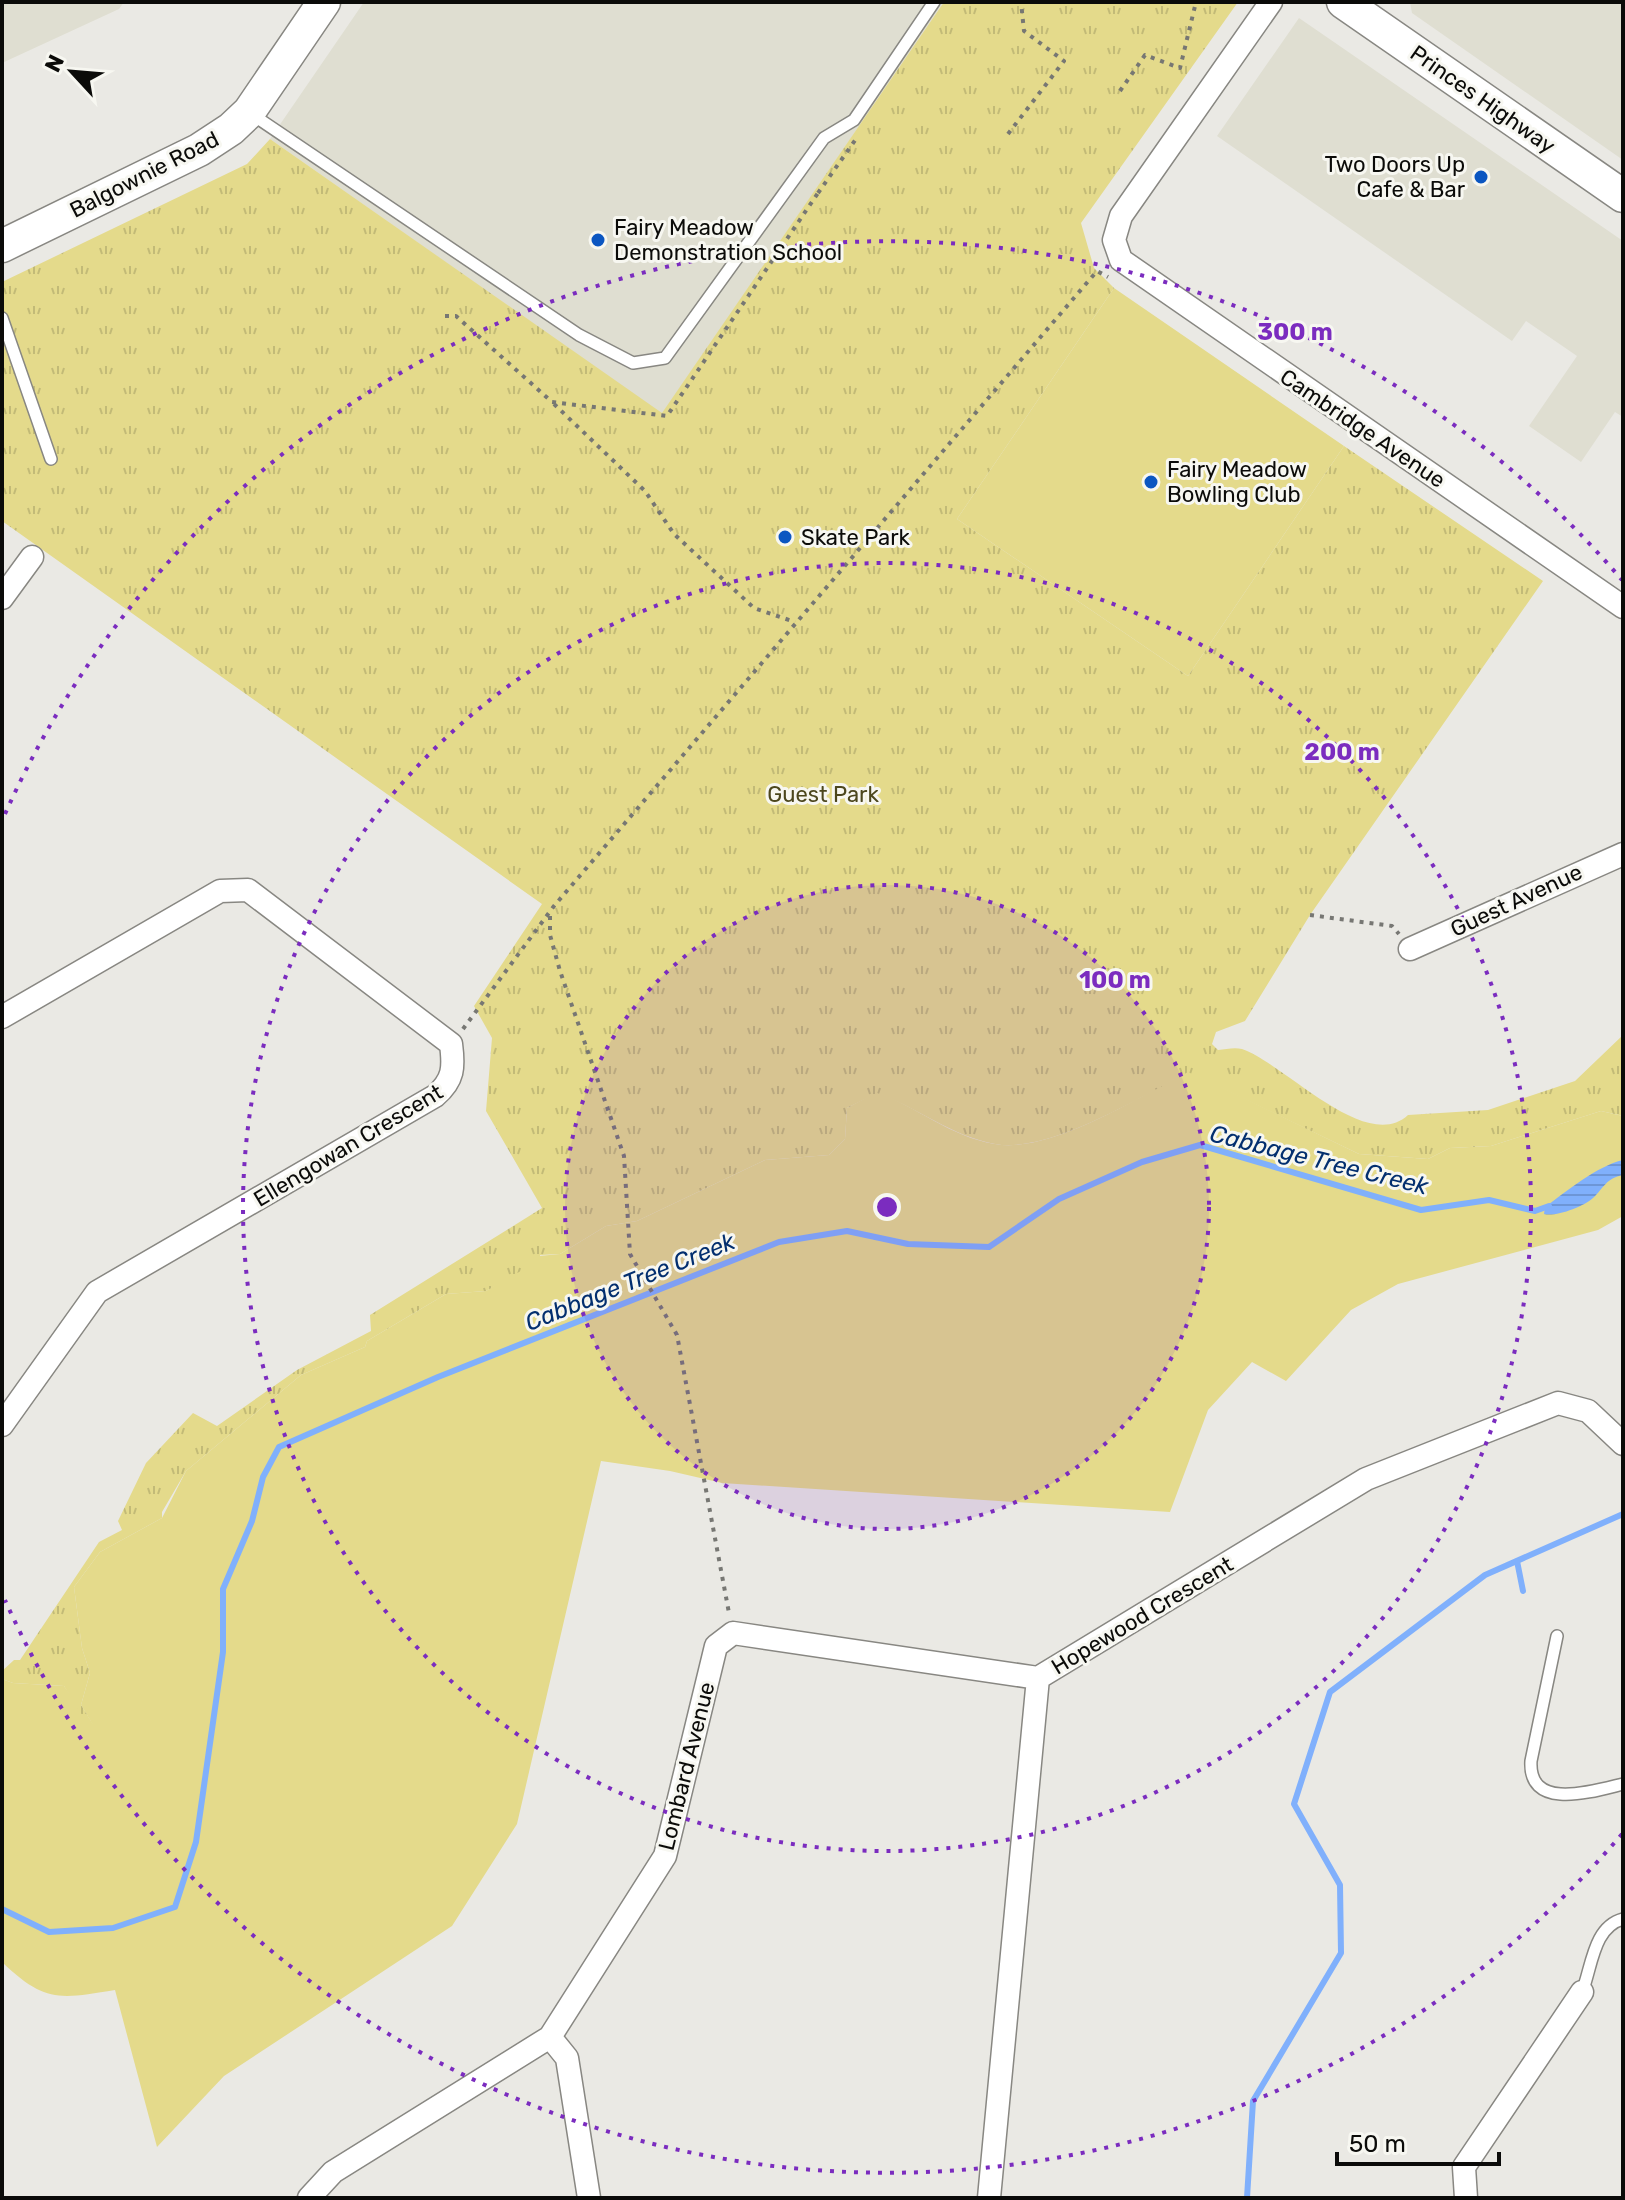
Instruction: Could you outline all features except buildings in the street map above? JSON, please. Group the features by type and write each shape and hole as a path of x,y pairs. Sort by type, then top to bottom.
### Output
{"main road":[{"name":"Balgownie Road","path":"2,246 199,150 231,129 249,112 324,2"},
{"name":"Princes Highway","path":"1356,5 1623,196"}],"street":[{"name":"Cambridge Avenue","path":"1271,2 1121,216 1115,228 1116,252 1130,268 1623,607"},
{"path":"2,598 32,557"},
{"name":"Guest Avenue","path":"1410,949 1623,854"},
{"path":"2,1017 220,891 248,890 451,1044"},
{"name":"Ellengowan Crescent","path":"2,1425 97,1292 435,1096 450,1084 454,1066 451,1044"},
{"name":"Hopewood Crescent","path":"989,2198 1038,1678 1366,1479 1558,1403 1588,1411 1623,1444"},
{"path":"733,1633 1038,1678"},
{"name":"Lombard Avenue","path":"309,2198 333,2172 550,2037 665,1856 716,1646 733,1633"},
{"path":"1466,2198 1464,2167 1582,1992"},
{"path":"550,2037 567,2058 589,2198"}],"lane":[{"path":"249,112 579,335 633,363 665,358 824,138 854,120 934,2"},
{"path":"2,318 51,459"},
{"path":"1557,1636 1531,1761 1531,1776 1542,1788 1564,1795 1623,1784"},
{"path":"1582,1992 1600,1936 1610,1923 1623,1919"}],"path":[{"path":"1008,134 1064,61 1024,31 1021,2"},
{"path":"1120,91 1145,55 1180,68 1196,2"},
{"path":"552,402 667,416 818,193 815,191"},
{"path":"451,1044 550,914 1097,271 1105,279 1110,276"},
{"path":"445,316 456,316 552,402 645,491 674,534 754,608 795,623"},
{"path":"550,914 550,935 560,971 624,1156 630,1254 677,1335 733,1633"},
{"path":"1310,915 1392,926 1410,949"}],"shaded area":[{"path":"2,2 124,2 119,9 2,63"},
{"name":"Fairy Meadow Demonstration School","path":"364,2 944,2 662,414 270,139"},
{"path":"1410,2 1623,2 1623,160 1412,13"},
{"path":"1299,18 1623,241 1623,417 1615,412 1581,462 1529,426 1577,356 1526,321 1512,341 1217,136"}],"green space":[{"name":"Guest Park","path":"944,2 1238,2 1081,223 1094,268 1114,288 957,519 1188,676 1344,446 1543,581 1310,915 1245,1021 1216,1032 1212,1044 1218,1050 1239,1048 1260,1058 1348,1115 1370,1123 1391,1124 1408,1115 1488,1110 1575,1081 1623,1035 1623,1116 1601,1111 1491,1146 1450,1148 1428,1159 1359,1154 1188,1072 1094,1121 1067,1132 1017,1145 995,1144 964,1135 877,1093 847,1108 845,1139 829,1155 765,1160 637,1221 606,1226 560,1254 540,1255 540,1260 486,1291 446,1294 367,1341 365,1347 301,1375 186,1471 162,1512 162,1518 100,1552 74,1587 82,1648 90,1673 81,1705 96,1729 82,1715 64,1686 13,1683 2,1679 2,1671 14,1660 20,1660 99,1542 122,1530 118,1521 146,1463 193,1413 217,1426 297,1370 371,1331 370,1315 542,1208 486,1111 492,1038 474,1006 542,904 2,521 2,282 247,164 270,139 662,413"},
{"name":"Fairy Meadow Bowling Club","path":"1114,288 1344,446 1188,676 957,519"},
{"path":"1188,1071 1359,1154 1428,1159 1450,1148 1491,1146 1601,1111 1623,1116 1623,1216 1598,1230 1398,1284 1351,1310 1286,1381 1252,1362 1208,1410 1170,1512 722,1483 670,1471 601,1461 517,1824 452,1926 224,2076 157,2147 115,1990 54,1995 30,1985 2,1962 2,1679 13,1683 64,1686 93,1725 81,1705 90,1673 82,1648 74,1587 100,1552 162,1518 186,1471 301,1375 365,1347 367,1341 446,1294 486,1291 539,1256 560,1254 606,1226 637,1221 765,1160 829,1155 845,1139 847,1108 877,1092 964,1135 995,1144 1017,1145 1067,1132 1094,1121"}],"water":[{"path":"1623,1160 1623,1175 1609,1181 1589,1201 1562,1213 1544,1214 1545,1207 1582,1180"}],"waterway":[{"name":"Cabbage Tree Creek","path":"2,1909 49,1932 113,1928 175,1907 196,1842 223,1652 223,1589 252,1521 263,1477 279,1447 438,1377 779,1242 847,1231 908,1244 989,1247 1059,1199 1142,1162 1200,1145 1421,1210 1489,1200 1535,1211 1549,1206"},
{"path":"1247,2198 1253,2101 1341,1953 1340,1885 1294,1804 1330,1692 1485,1575 1623,1514"},
{"name":"Cabbage Tree Creek","path":"1517,1561 1523,1591"}],"place":[{"name":"Two Doors Up Cafe & Bar","path":"1481,177"},
{"name":"Fairy Meadow Demonstration School","path":"598,240"},
{"name":"Fairy Meadow Bowling Club","path":"1151,482"},
{"name":"Skate Park","path":"785,537"}]}
